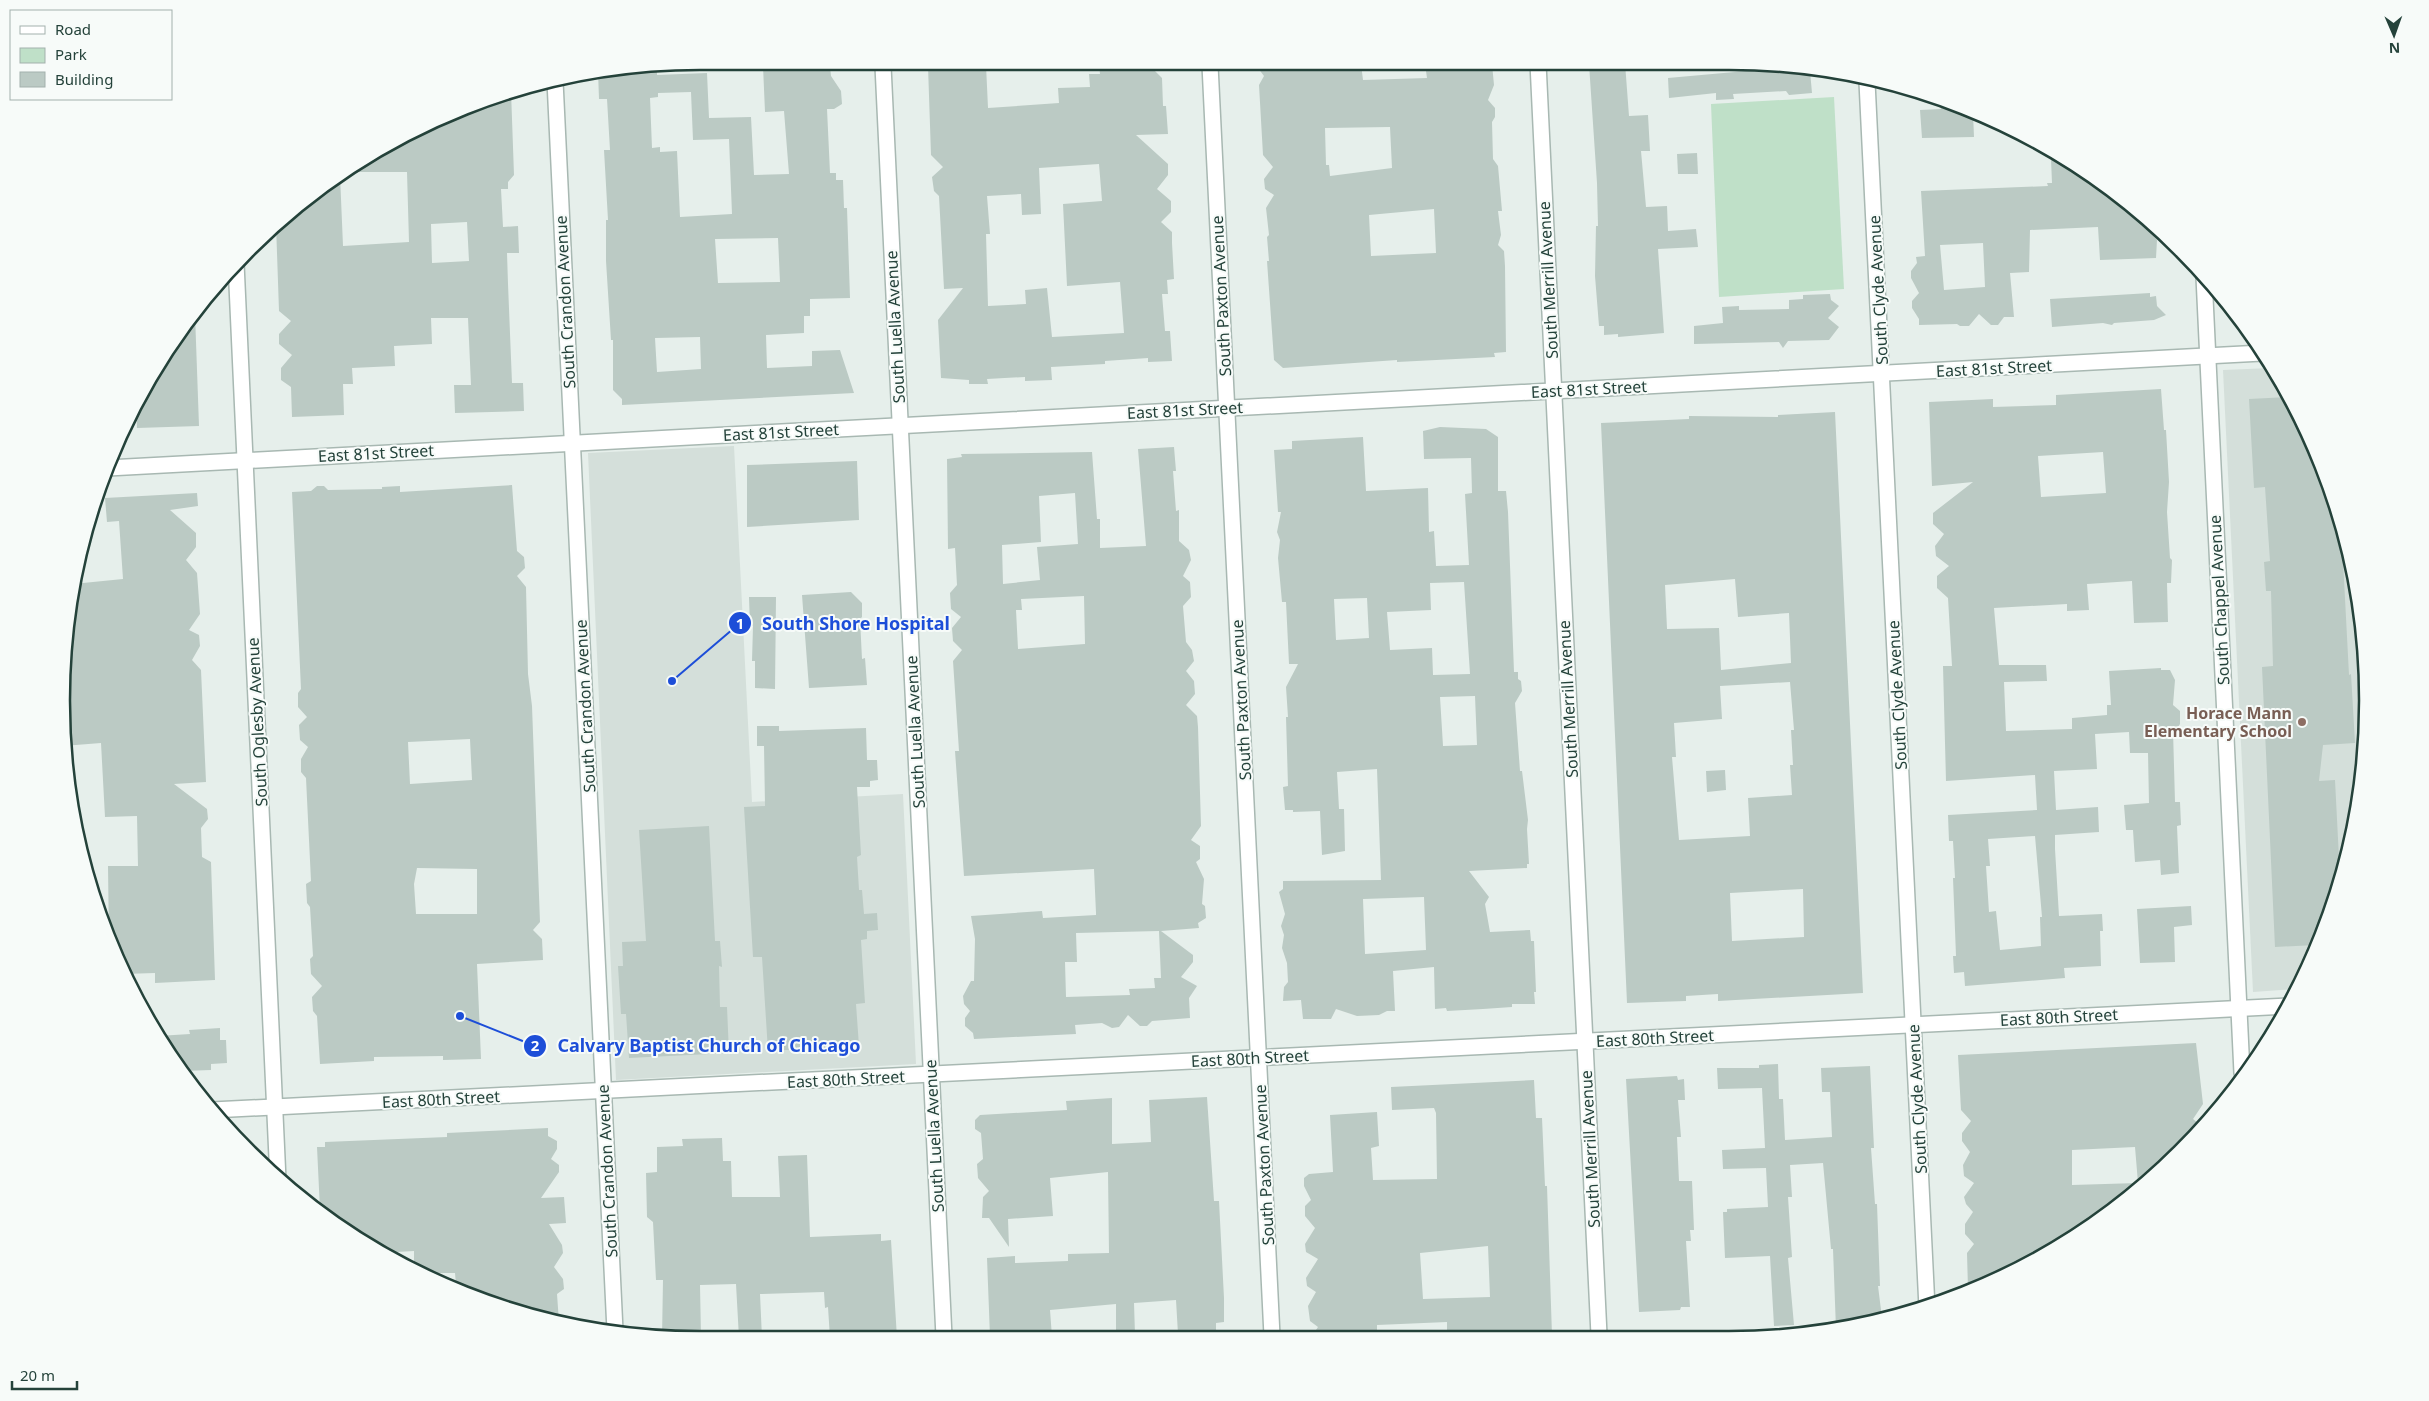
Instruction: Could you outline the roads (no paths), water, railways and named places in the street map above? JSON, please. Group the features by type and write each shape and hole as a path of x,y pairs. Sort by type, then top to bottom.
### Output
{"street":[{"name":"South Luella Avenue","path":"882,70 944,1331"},
{"name":"South Paxton Avenue","path":"1210,70 1272,1331"},
{"name":"South Merrill Avenue","path":"1538,70 1598,1331"},
{"name":"South Clyde Avenue","path":"1868,86 1926,1300"},
{"name":"South Crandon Avenue","path":"555,87 615,1325"},
{"name":"South Oglesby Avenue","path":"237,274 277,1168"},
{"name":"South Chappel Avenue","path":"2204,287 2242,1067"},
{"name":"East 81st Street","path":"115,468 2256,354"},
{"name":"East 80th Street","path":"221,1110 2280,1006"}],"place":[{"name":"South Shore Hospital","path":"672,681"},
{"name":"Horace Mann Elementary School","path":"2302,722"},
{"name":"Calvary Baptist Church of Chicago","path":"460,1016"}]}
